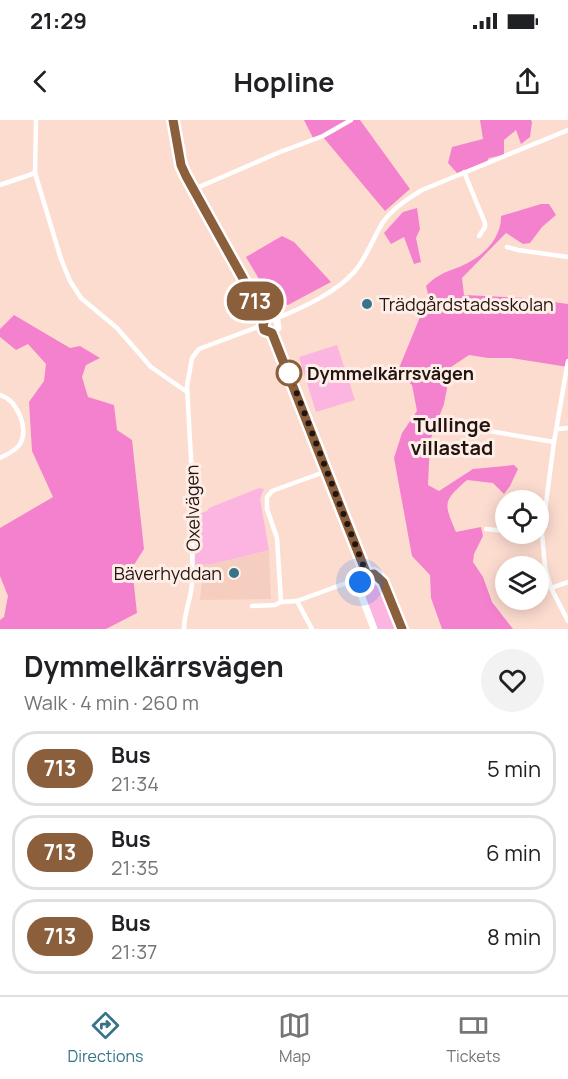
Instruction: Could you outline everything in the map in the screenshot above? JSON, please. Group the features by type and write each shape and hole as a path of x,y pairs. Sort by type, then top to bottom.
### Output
{"street":[{"path":"36,120 35,173 65,273 75,290 89,306 117,328 151,367 187,389 192,358 199,349 264,322 270,317 276,319 311,302 348,278 357,269 384,221 399,205 423,189 568,130"},
{"path":"173,120 181,165 192,190 264,322 264,330 272,333 367,575"},
{"path":"192,190 323,136 351,120"},
{"path":"464,172 485,223 479,237"},
{"path":"0,185 35,173"},
{"path":"507,247 568,257"},
{"path":"272,333 278,327 276,319"},
{"path":"547,490 568,361"},
{"name":"Oxelvägen","path":"184,629 185,610 192,590 193,536 191,441 187,389"},
{"path":"0,395 13,402 21,422 22,435 17,448 0,458"},
{"path":"450,427 454,425 554,442"},
{"path":"556,429 568,428"},
{"path":"281,602 277,538 267,509 267,497 272,491 327,471"},
{"path":"486,530 495,530"},
{"path":"542,544 551,588 568,621"},
{"path":"374,629 358,589 360,582 367,575 374,574 382,579 402,629"},
{"path":"252,606 297,601 349,582 360,582"},
{"path":"551,588 568,582"},
{"path":"297,601 312,629"}],"shaded area":[{"path":"304,120 360,120 410,189 385,211 323,137 314,140"},
{"path":"480,120 531,120 530,137 521,144 516,130 504,140 504,155 489,158 486,163 457,173 448,163 452,147 483,139"},
{"path":"541,204 549,204 556,215 542,227 530,243 523,244 506,233 462,278 464,295 524,298 568,304 568,367 511,358 469,355 451,367 444,404 430,441 428,485 439,491 473,469 514,465 518,469 507,490 500,490 493,483 467,480 453,493 448,503 449,515 456,532 481,527 483,536 474,554 473,562 483,577 495,610 498,610 513,629 442,629 431,598 430,575 412,556 394,458 402,433 417,411 412,385 397,373 420,317 430,302 426,286 438,276 465,265 483,253 499,230 501,216"},
{"path":"417,208 420,229 416,238 421,262 414,264 404,237 391,244 384,233 403,212"},
{"path":"282,236 294,242 331,282 288,305 272,301 246,257"},
{"path":"14,315 70,348 80,346 100,358 86,365 82,377 88,397 114,405 117,430 132,440 144,549 132,568 137,613 106,629 0,629 0,620 4,617 8,596 0,576 0,528 53,497 32,451 29,402 44,381 46,364 28,344 16,350 0,337 0,329"},
{"path":"337,345 355,400 316,412 299,357"},
{"path":"259,488 264,489 260,499 269,550 213,564 195,565 196,515"},
{"name":"Bäverhyddan","path":"269,550 271,599 200,600 202,581 197,580 198,565 213,564"},
{"path":"369,579 378,581 381,585 399,629 376,629 363,593 363,585"}],"bus line":[{"name":"713","path":"173,120 181,165 192,190 260,309 265,320 264,330 272,333 278,344 367,575 374,574 382,579 402,629"}],"place":[{"name":"Trädgårdstadsskolan","path":"367,304"},
{"name":"Dymmelkärrsvägen","path":"289,373"},
{"name":"Bäverhyddan","path":"234,573"}],"district":[{"name":"Tullinge villastad","path":"452,436"}],"route":[{"path":"289,373 367,575 360,582"}]}
